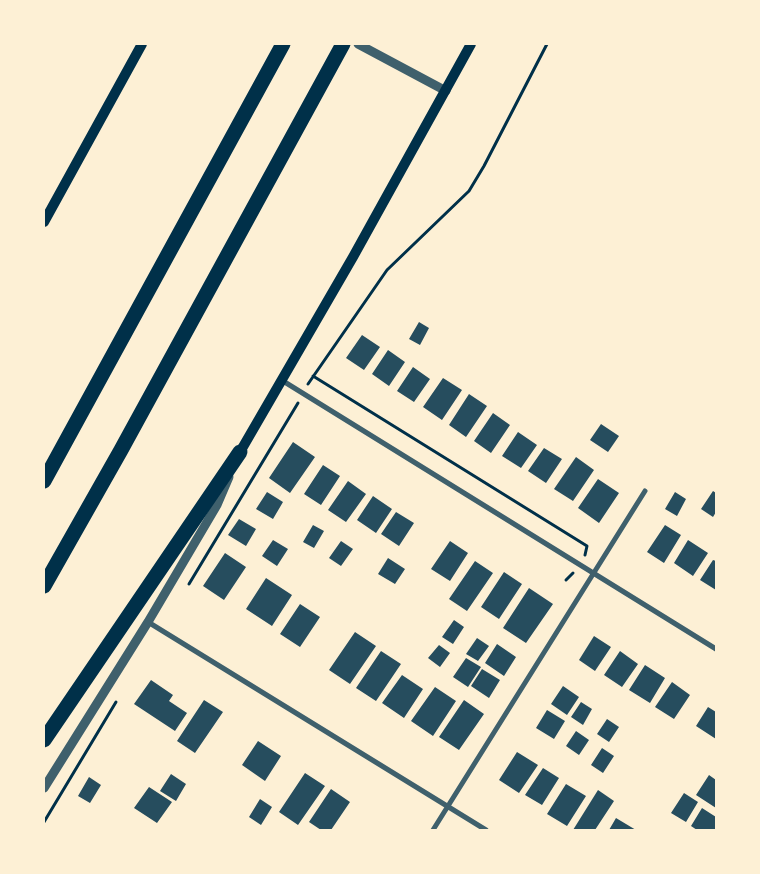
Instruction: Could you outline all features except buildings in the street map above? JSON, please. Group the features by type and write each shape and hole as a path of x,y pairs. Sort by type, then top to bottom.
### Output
{"highway":[{"path":"44,481 283,44"},
{"path":"44,586 121,450 343,44"},
{"path":"44,740 240,452"}],"main road":[{"path":"44,222 142,44"},
{"path":"240,452 283,381 471,44"}],"street":[{"path":"358,44 446,90"},
{"path":"283,381 716,650"},
{"path":"44,788 148,622 217,505 240,452"},
{"path":"433,830 644,491"},
{"path":"148,622 486,830"}],"path":[{"path":"187,587 313,376 387,270 469,191 484,166 547,44"},
{"path":"313,376 587,546 580,564 572,576 566,580"},
{"path":"44,822 120,696"}]}
